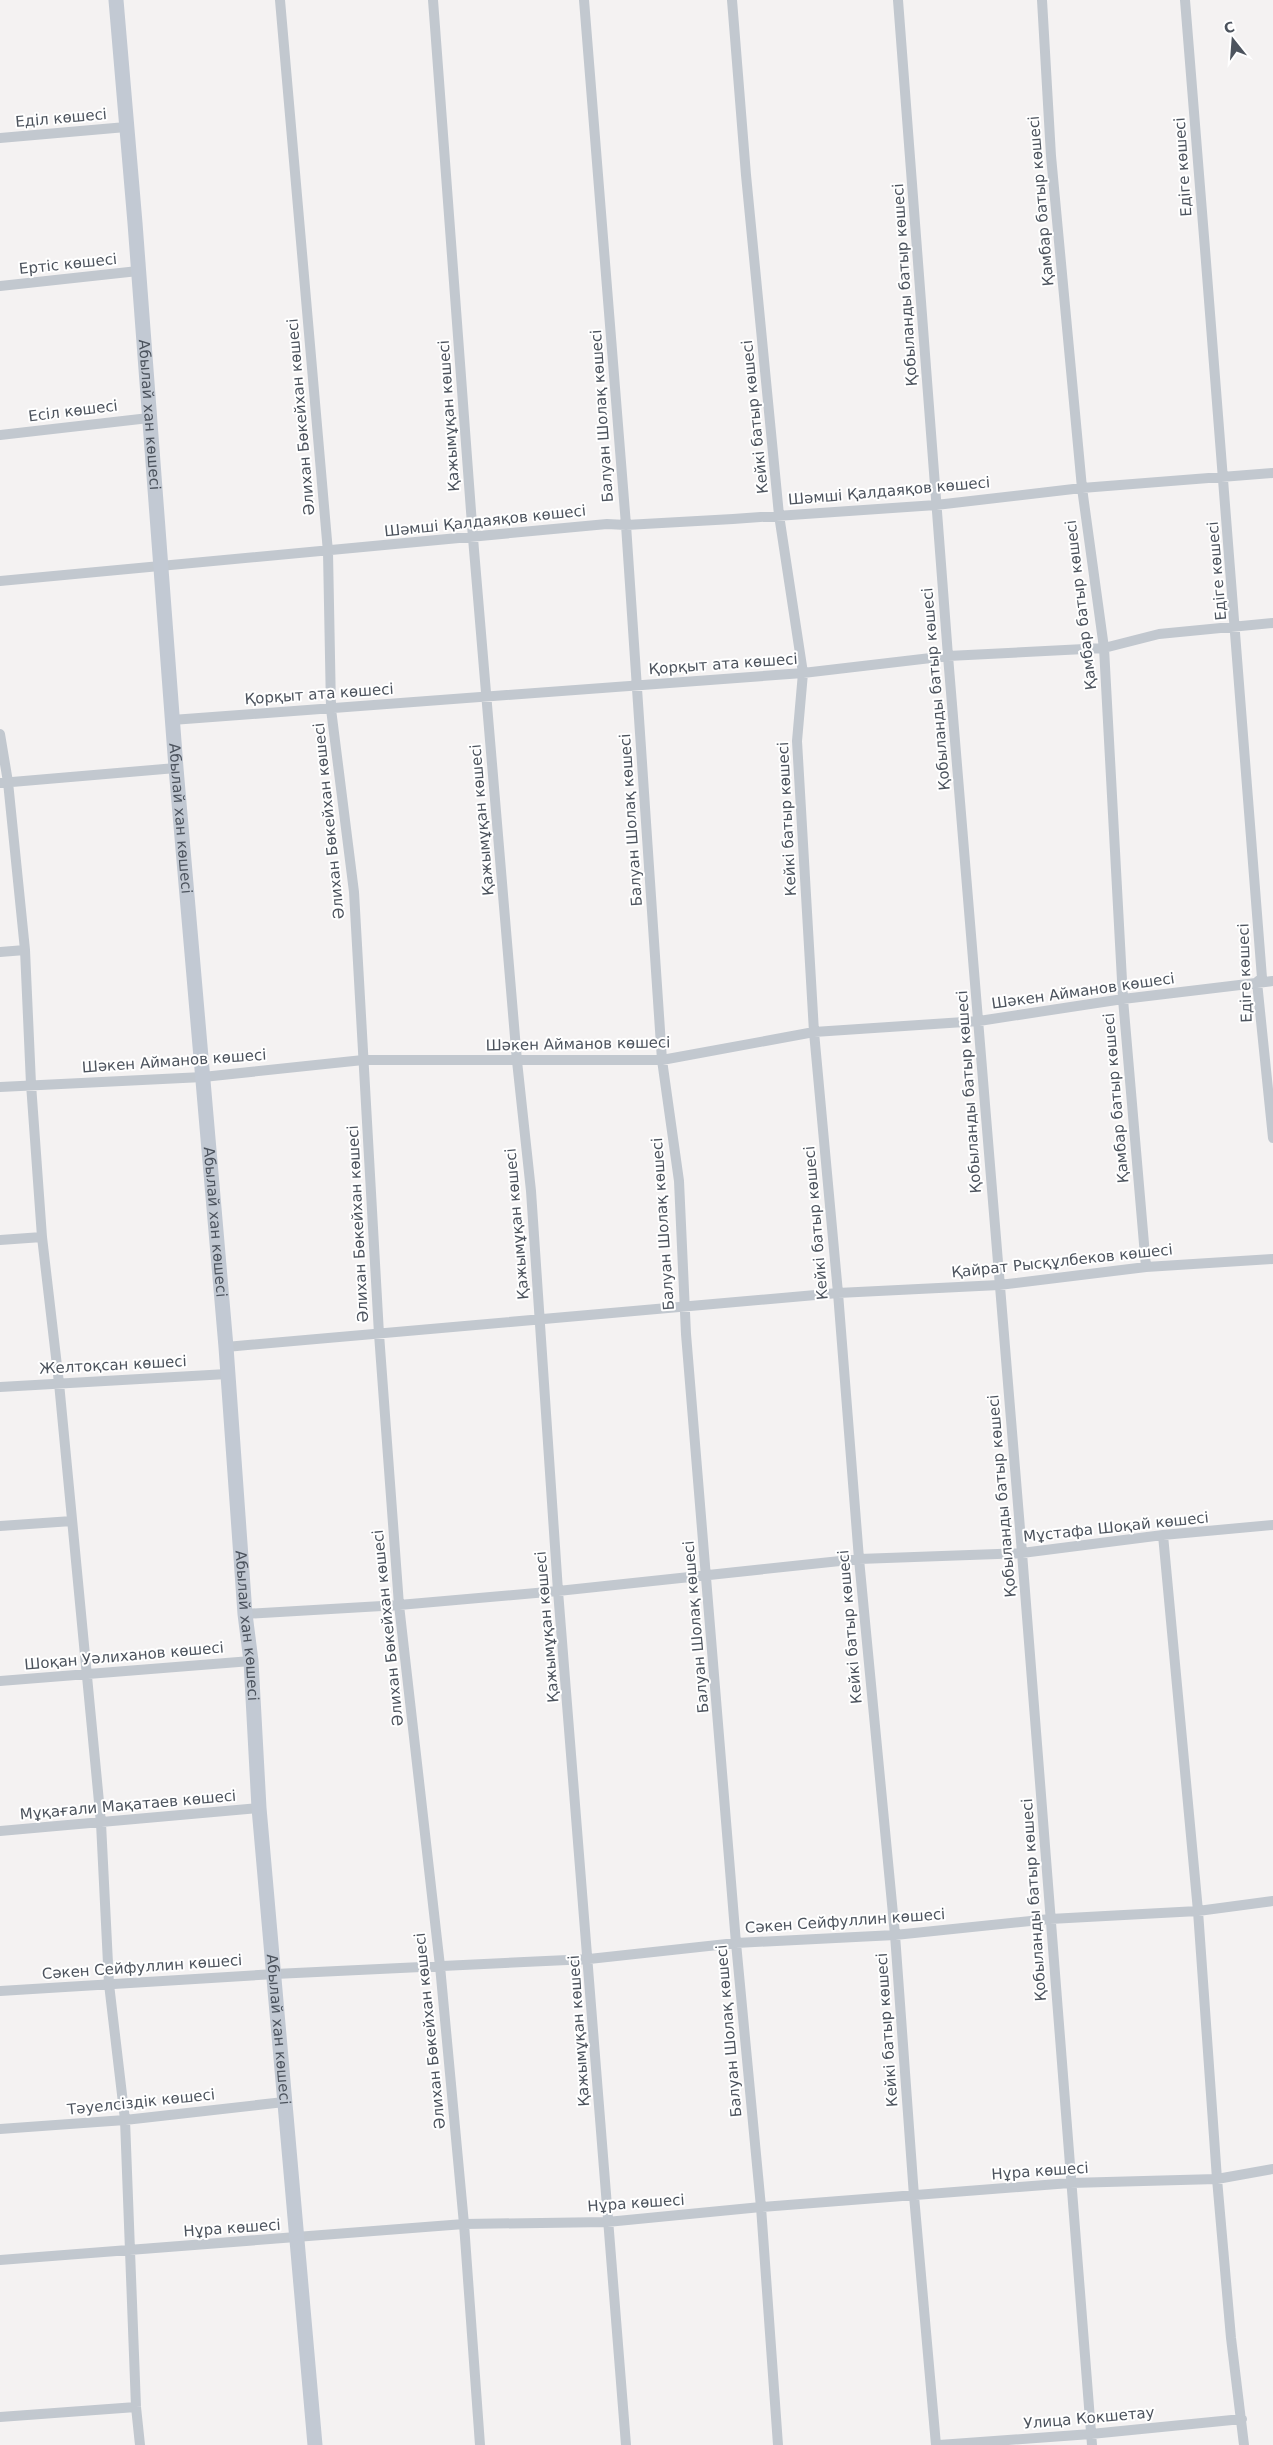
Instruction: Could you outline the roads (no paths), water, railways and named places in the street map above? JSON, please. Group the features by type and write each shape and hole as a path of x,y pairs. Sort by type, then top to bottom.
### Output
{"street":[{"name":"Абылай хан көшесі","path":"116,0 172,720 226,1347 245,1614 251,1661 259,1808 315,2445"},
{"name":"Әлихан Бөкейхан көшесі","path":"280,0 328,552 331,710 354,892 379,1334 399,1605 440,1966 464,2224 480,2445"},
{"name":"Қажымұқан көшесі","path":"433,0 473,538 517,1061 531,1191 558,1591 589,1959 607,2222 626,2445"},
{"name":"Балуан Шолақ көшесі","path":"584,0 626,525 662,1060 679,1181 685,1307 736,1943 761,2207 778,2445"},
{"name":"Кейкі батыр көшесі","path":"732,0 746,175 779,515 804,673 797,740 814,1032 838,1293 858,1559 895,1935 914,2196 937,2445"},
{"name":"Қобыланды батыр көшесі","path":"898,0 936,505 1022,1553 1092,2445"},
{"name":"Қамбар батыр көшесі","path":"1042,0 1051,156 1082,488 1104,648 1123,999 1146,1267"},
{"name":"Едіге көшесі","path":"1185,0 1236,626 1262,978 1257,982 1273,1138"},
{"name":"Еділ көшесі","path":"0,138 126,127"},
{"name":"Ертіс көшесі","path":"0,286 138,272"},
{"name":"Есіл көшесі","path":"0,435 149,418"},
{"name":"Шәмші Қалдаяқов көшесі","path":"0,582 607,524 626,525 936,505 1082,488 1273,472"},
{"name":"Қорқыт ата көшесі","path":"172,720 331,710 804,673 948,656 1104,648 1159,634 1273,624"},
{"path":"0,734 4,782 25,950 31,1084 42,1237 59,1383 101,1823 109,1984 125,2120 136,2407 140,2445"},
{"path":"4,782 176,768"},
{"path":"0,952 25,950"},
{"name":"Шәкен Айманов көшесі","path":"0,1087 203,1077 363,1060 662,1060 814,1032 979,1022 1123,999 1273,981"},
{"path":"0,1240 42,1237"},
{"name":"Қайрат Рысқұлбеков көшесі","path":"226,1347 838,1293 999,1285 1146,1267 1273,1259"},
{"name":"Желтоқсан көшесі","path":"0,1387 227,1374"},
{"path":"0,1526 72,1520"},
{"name":"Мұстафа Шоқай көшесі","path":"245,1614 399,1605 558,1591 858,1559 1022,1553 1163,1535 1273,1525"},
{"path":"1163,1535 1198,1911 1217,2180 1231,2338 1244,2445"},
{"name":"Шоқан Уәлиханов көшесі","path":"0,1682 251,1661"},
{"name":"Мұқағали Мақатаев көшесі","path":"0,1831 259,1808"},
{"name":"Сәкен Сейфуллин көшесі","path":"0,1991 275,1974 589,1959 736,1943 895,1935 1050,1919 1198,1911 1273,1901"},
{"name":"Тәуелсіздік көшесі","path":"0,2129 125,2120 284,2102"},
{"name":"Нұра көшесі","path":"0,2260 464,2224 607,2222 761,2207 1070,2182 1217,2180 1273,2169"},
{"path":"0,2417 136,2407"},
{"name":"Улица Кокшетау","path":"937,2445 1090,2434 1242,2419"}]}
